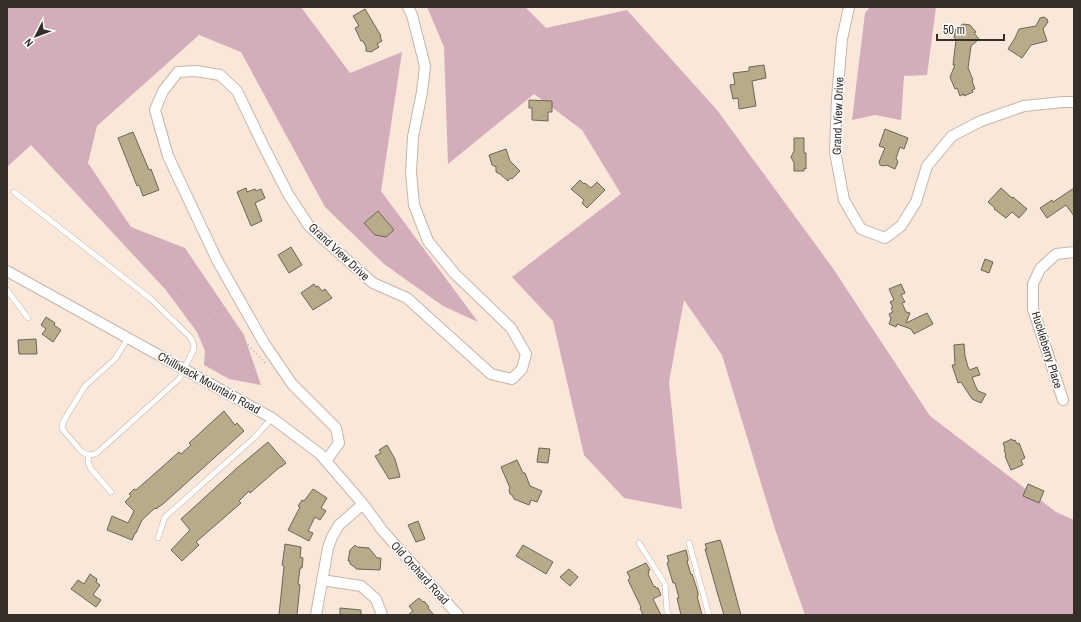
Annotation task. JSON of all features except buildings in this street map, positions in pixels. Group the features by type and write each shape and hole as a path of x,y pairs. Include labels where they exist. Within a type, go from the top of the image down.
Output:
{"street":[{"name":"Grand View Drive","path":"326,461 339,443 336,428 292,384 264,343 217,260 168,156 155,110 164,90 178,72 196,71 220,75 237,91 288,194 310,226 373,283 406,298 491,374 512,380 522,369 526,354 511,328 454,273 428,241 414,205 411,172 413,137 422,92 425,66 412,15 408,7"},
{"name":"Grand View Drive","path":"849,7 842,39 835,152 844,200 861,229 885,238 901,226 916,202 927,166 952,136 981,121 1024,106 1074,102"},
{"name":"Huckleberry Place","path":"1063,400 1033,309 1033,284 1040,269 1056,254 1074,252"},
{"name":"Chilliwack Mountain Road","path":"7,271 272,418 320,454 363,504 382,530"},
{"path":"316,615 328,548 332,537 339,525 363,504"},
{"name":"Old Orchard Road","path":"382,530 458,615"},
{"path":"322,580 361,586 376,599 382,615"}],"lane":[{"path":"14,192 151,299 190,336 193,342 194,347 178,379 97,453 89,455 81,451 64,432 62,428 63,422 85,386 115,359 128,338"},
{"path":"7,290 28,318"},
{"path":"158,538 165,518 254,438 272,418"},
{"path":"89,455 88,462 91,469 111,492"},
{"path":"639,543 665,584 667,611 669,615"},
{"path":"689,543 709,615"}],"path":[{"path":"133,237 150,265 158,273 195,304 209,312 232,329 268,367"}],"shaded area":[{"path":"7,7 301,7 350,73 402,52 381,191 478,322 443,306 384,264 325,207 241,52 199,35 97,126 88,163 131,227 185,248 244,335 261,385 229,379 204,365 205,351 197,332 165,289 31,145 7,167"},
{"path":"427,7 525,7 546,28 627,10 717,110 832,267 930,416 1056,512 1074,520 1074,615 805,615 775,529 722,355 684,300 669,382 682,509 624,498 584,455 553,321 512,277 621,194 582,130 534,94 448,164 444,47"},
{"path":"870,7 936,7 927,75 904,76 901,120 875,115 852,120 865,13"}]}
